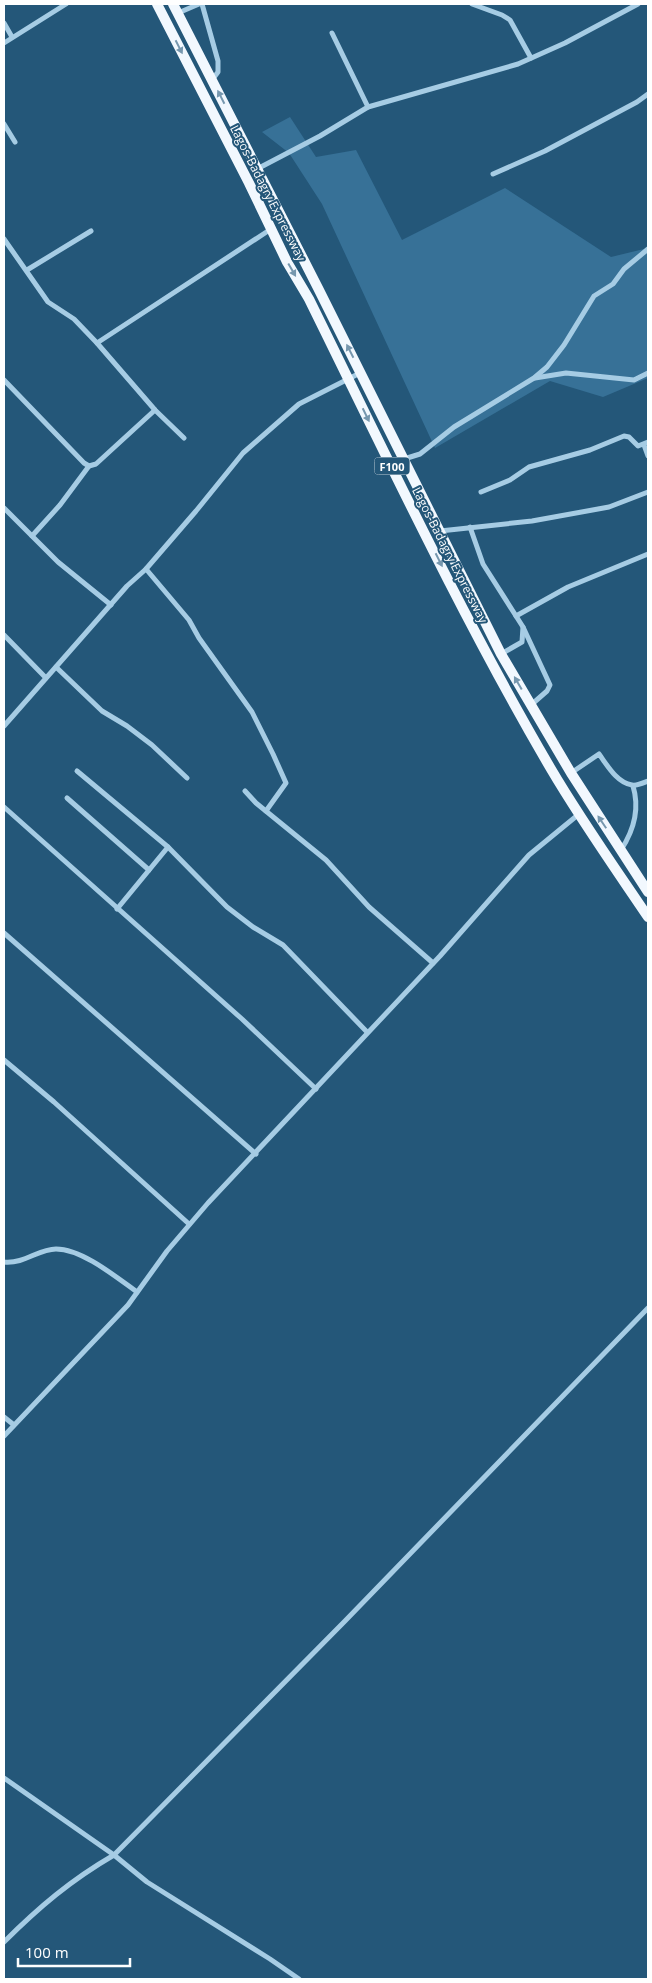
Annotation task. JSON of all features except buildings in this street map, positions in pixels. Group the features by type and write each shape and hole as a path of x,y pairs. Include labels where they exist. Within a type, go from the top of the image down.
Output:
{"highway":[{"name":"Lagos-Badagry Expressway","path":"157,4 210,105 475,632 516,708 579,814 648,917"},
{"name":"Lagos-Badagry Expressway","path":"175,8 404,458 501,654 571,773 648,892"}],"street":[{"path":"4,42 66,4"},
{"path":"175,8 201,4 218,61 218,72 212,80"},
{"path":"472,4 502,15 510,20 531,58"},
{"path":"257,169 320,136 368,107 518,64 565,44 638,4"},
{"path":"4,23 12,37"},
{"path":"332,33 368,107"},
{"path":"494,174 545,151 637,102 648,94"},
{"path":"4,124 15,142"},
{"path":"98,342 271,229"},
{"path":"27,270 91,231"},
{"path":"4,239 48,302 74,319 98,342 155,410 184,438"},
{"path":"404,458 420,454 474,413 534,378 547,367 564,345 594,296 612,284 624,269 648,249"},
{"path":"4,726 127,586 146,569 243,453 299,404 360,372"},
{"path":"534,378 566,373 634,380 648,373"},
{"path":"4,380 89,466"},
{"path":"32,536 89,466 96,464 155,410"},
{"path":"481,492 510,480 528,468 590,450 624,436 630,436 638,446 646,444 648,456"},
{"path":"440,530 532,521 609,507 648,492"},
{"path":"4,508 58,562 111,605"},
{"path":"470,527 483,564 523,627 550,685 547,691 531,706"},
{"path":"516,616 568,587 648,554"},
{"path":"146,569 189,620 199,638 252,712 273,754 286,783 266,811"},
{"path":"501,654 522,642 523,627"},
{"path":"4,635 46,678"},
{"path":"56,667 102,711 152,745 187,778"},
{"path":"571,773 599,754 618,778 633,786 648,782"},
{"path":"77,771 168,847 243,920 283,945 367,1032"},
{"path":"621,850 629,837 636,817 637,800 633,786"},
{"path":"245,791 266,811 326,860 369,907 433,963"},
{"path":"67,798 149,870"},
{"path":"4,807 242,1019 316,1089"},
{"path":"4,1436 128,1305 189,1224 433,963 529,855 579,814"},
{"path":"117,909 168,847"},
{"path":"4,933 256,1154"},
{"path":"4,1060 54,1102 189,1224"},
{"path":"4,1262 19,1262 55,1249 75,1253 99,1266 137,1292"},
{"path":"4,1942 39,1907 81,1874 114,1855 346,1621 648,1308"},
{"path":"4,1417 14,1425"},
{"path":"4,1778 114,1855 147,1882 299,1979"}],"shaded area":[{"path":"290,117 316,157 356,150 402,240 505,188 611,257 648,248 648,378 603,397 550,381 435,448 322,204 289,153 262,132"}]}
